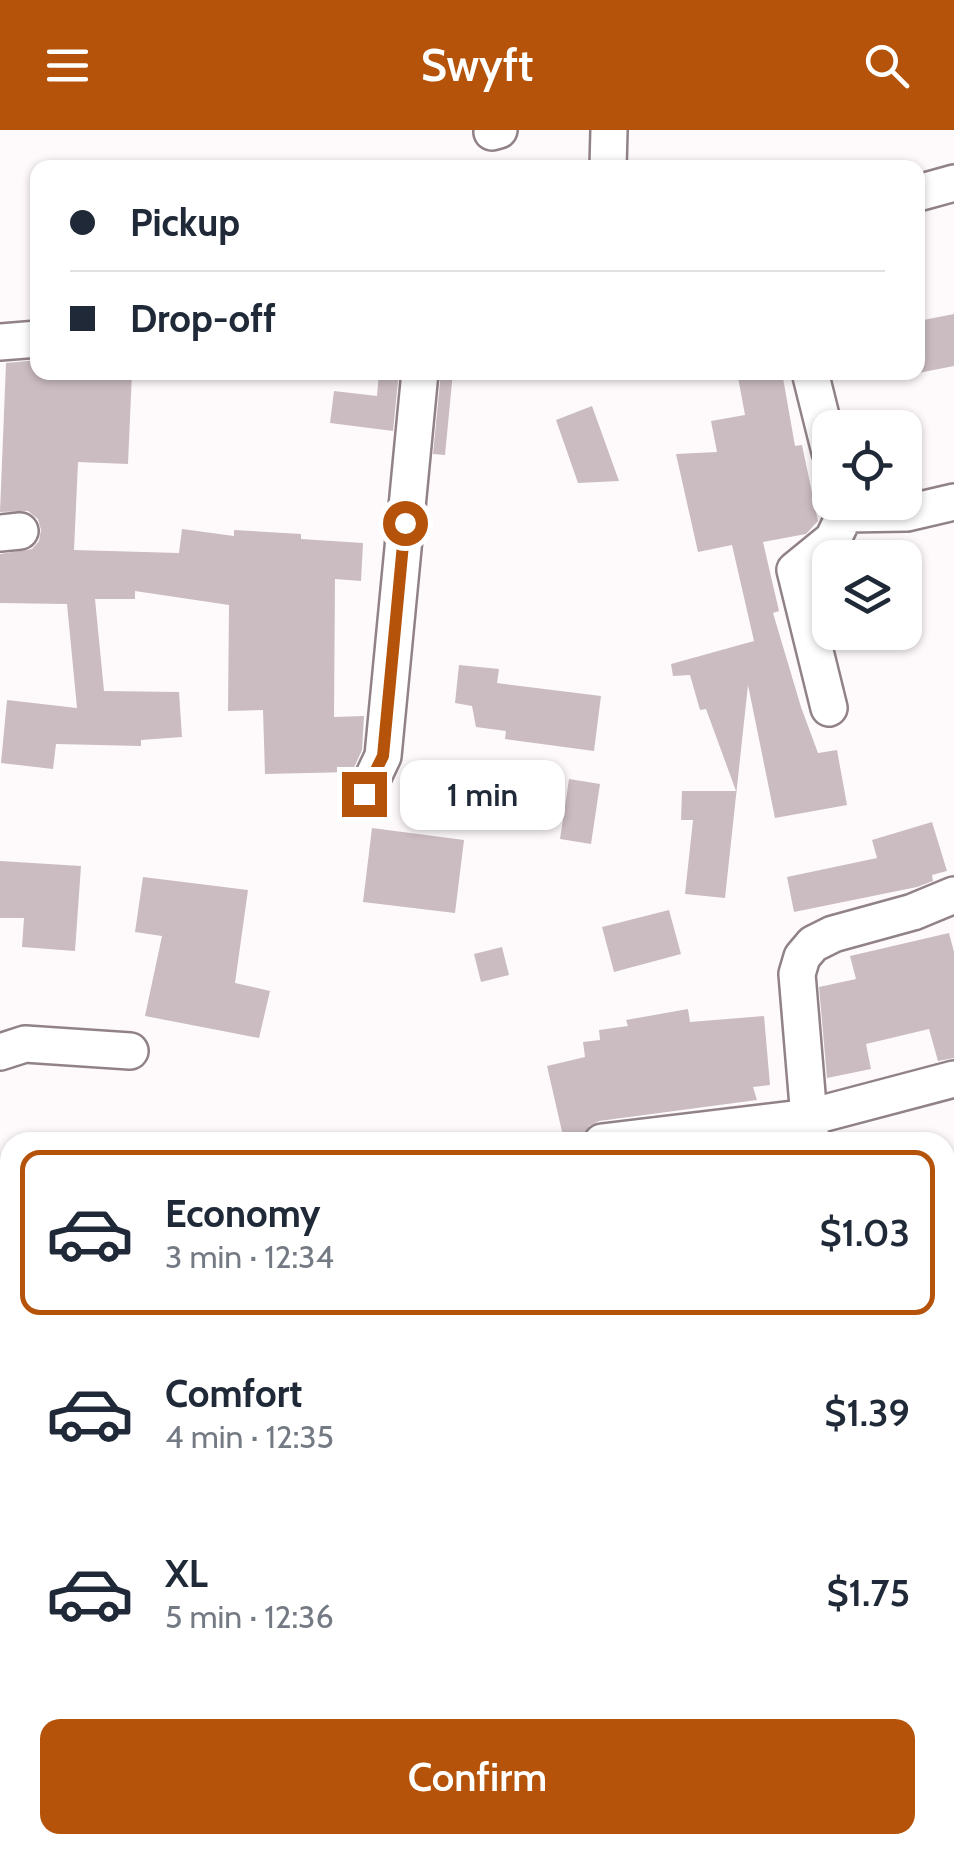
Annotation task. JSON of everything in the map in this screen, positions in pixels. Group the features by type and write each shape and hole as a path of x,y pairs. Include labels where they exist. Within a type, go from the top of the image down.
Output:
{"street":[{"path":"608,160 609,130"},
{"path":"925,191 954,183"},
{"path":"0,342 30,340"},
{"path":"364,794 383,756 419,380"},
{"path":"812,380 820,410"},
{"path":"922,509 954,502"},
{"path":"829,708 795,570 832,539 839,520"},
{"path":"811,1130 797,974 802,958 814,944 833,934 912,912 954,895"},
{"path":"0,1052 24,1044 130,1051"},
{"path":"776,1132 811,1130 954,1079"}],"building":[{"path":"954,314 954,366 925,372 925,320"},
{"path":"30,361 30,380 132,380 128,464 78,462 74,550 179,553 182,529 234,536 234,530 301,534 301,539 363,543 361,581 335,579 334,717 364,716 362,750 352,772 265,774 263,710 228,711 229,605 135,591 135,599 95,599 104,691 179,692 182,737 141,740 141,746 56,744 53,769 1,763 7,700 77,708 67,604 0,603 0,554 32,549 41,530 38,519 28,511 0,512 6,363"},
{"path":"378,380 398,380 393,431 330,423 334,391 377,396"},
{"path":"440,380 452,380 445,455 433,454"},
{"path":"738,380 783,380 795,446 802,445 812,492 812,520 818,521 806,534 763,542 779,611 773,613 818,753 837,750 847,805 775,818 748,685 725,898 685,894 693,820 681,820 682,791 736,791 706,709 700,710 690,675 673,676 671,664 754,641 732,545 698,552 676,454 717,452 711,421 745,415"},
{"path":"592,406 619,481 578,483 556,420"},
{"path":"459,665 499,669 497,683 601,696 594,751 505,739 506,731 476,727 472,706 455,703"},
{"path":"569,779 600,784 591,844 560,839"},
{"path":"932,822 947,871 932,875 933,881 794,912 787,877 877,858 872,840"},
{"path":"372,828 464,840 455,913 363,902"},
{"path":"0,861 81,866 75,951 22,947 24,918 0,918"},
{"path":"143,877 248,890 235,983 270,991 259,1038 145,1016 162,936 135,932"},
{"path":"669,910 681,954 614,972 602,927"},
{"path":"949,933 954,952 954,1058 938,1061 929,1029 866,1044 871,1069 827,1078 819,987 856,979 850,956"},
{"path":"502,947 509,975 481,982 474,954"},
{"path":"688,1009 690,1022 764,1016 770,1085 753,1087 757,1100 599,1121 586,1132 562,1132 547,1066 585,1057 583,1042 600,1040 599,1030 628,1026 626,1020"}],"route":[{"path":"364,794 383,756 405,523"}]}
